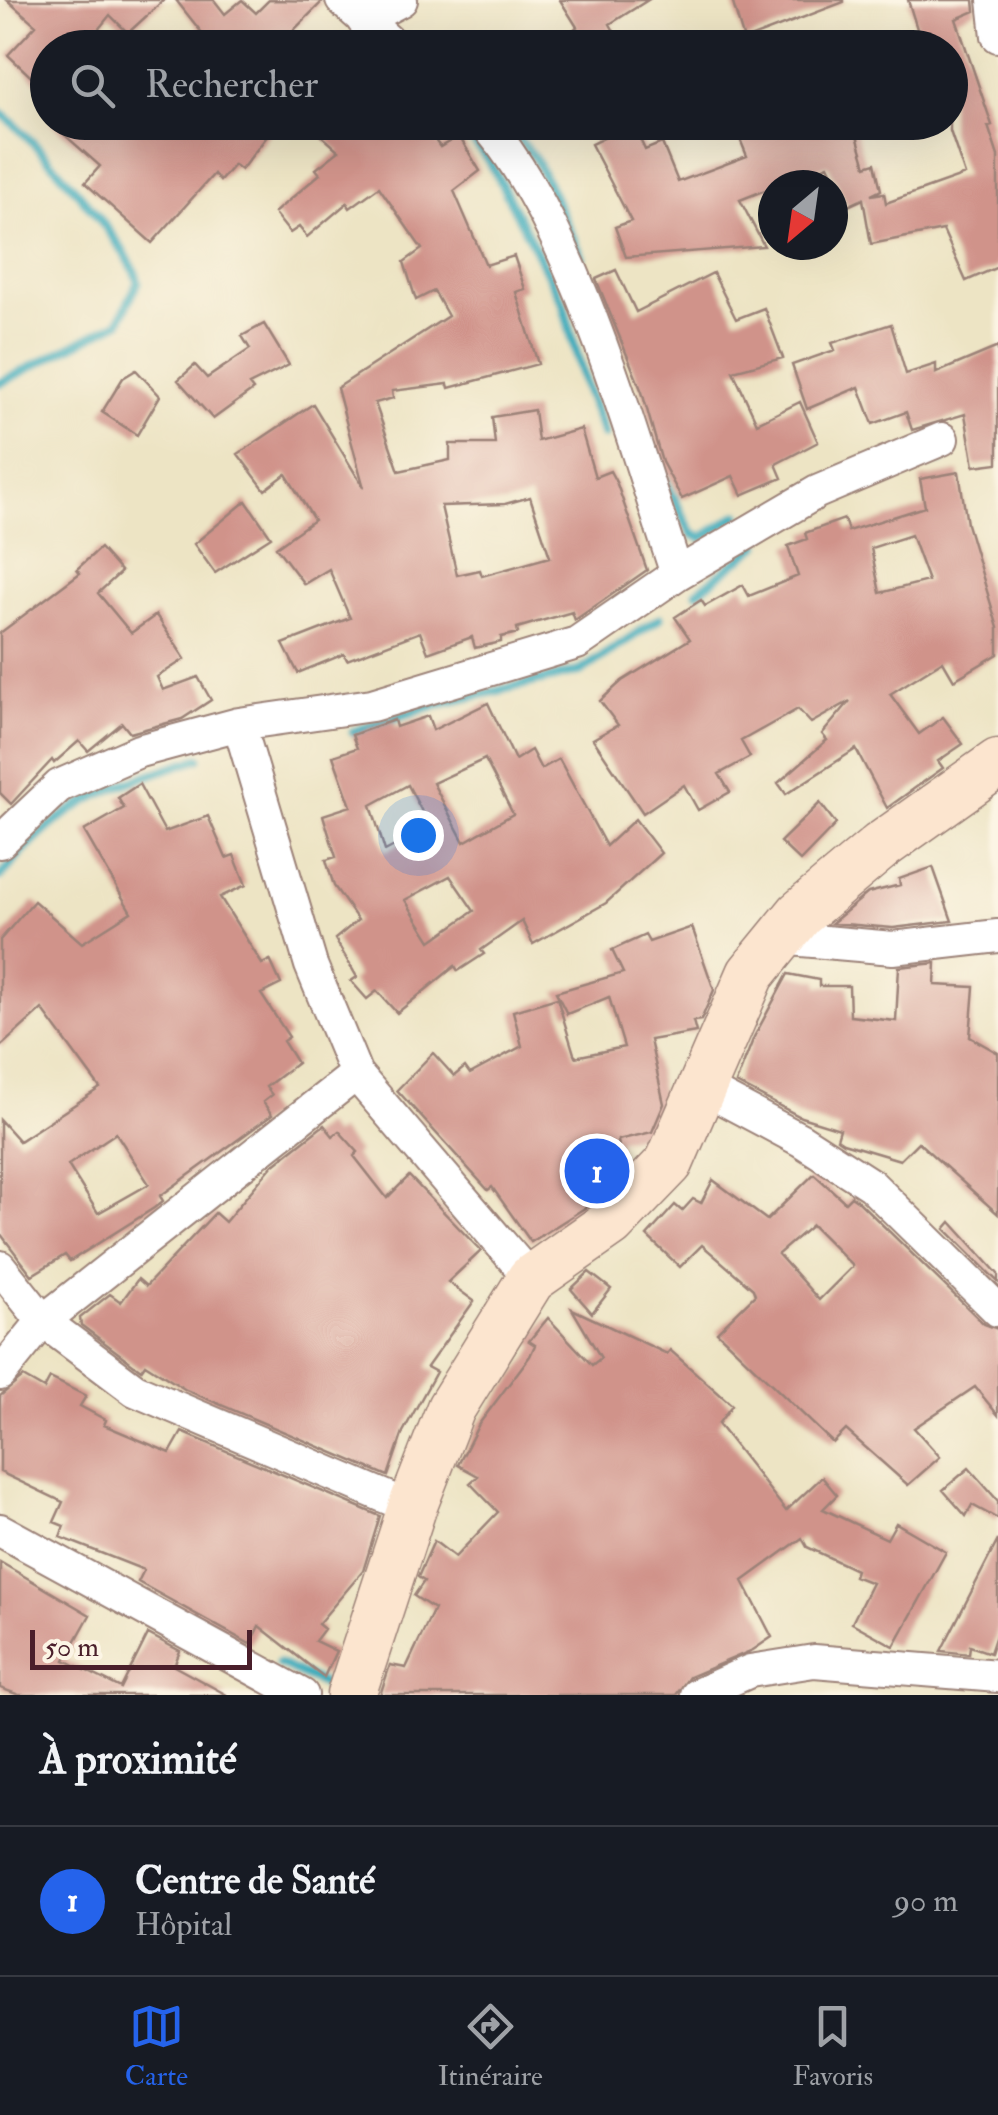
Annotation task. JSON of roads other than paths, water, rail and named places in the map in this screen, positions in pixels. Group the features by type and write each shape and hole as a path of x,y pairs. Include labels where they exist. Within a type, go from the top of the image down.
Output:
{"main road":[{"path":"350,1695 412,1508 451,1408 531,1278 611,1222 669,1163 752,974 800,914 881,846 998,763"}],"street":[{"path":"353,10 401,0"},
{"path":"994,0 998,36"},
{"path":"353,10 376,30"},
{"path":"496,140 540,207 583,304 677,574"},
{"path":"0,842 59,786 139,750 238,724 372,704 577,644 677,574 817,492 942,439"},
{"path":"238,724 311,964 356,1074 531,1278"},
{"path":"779,938 893,948 998,936"},
{"path":"0,1374 43,1321 356,1074"},
{"path":"704,1089 800,1140 871,1185 998,1310"},
{"path":"0,1268 43,1321 136,1390 412,1508"},
{"path":"0,1530 302,1695"},
{"path":"697,1695 750,1672 814,1661 921,1681 998,1676"}],"waterway":[{"path":"0,112 55,167 99,219 138,282 119,322 0,383"},
{"path":"473,140 491,164 563,303 585,386 604,435"},
{"path":"519,140 535,158 582,257"},
{"path":"918,464 943,459"},
{"path":"657,465 692,534 702,538 738,515"},
{"path":"697,592 758,545"},
{"path":"353,732 428,707 581,671 660,618"},
{"path":"0,877 47,829 89,799 199,758"},
{"path":"279,1664 325,1685"}],"place":[{"name":"Centre de Santé","path":"597,1171"}]}
